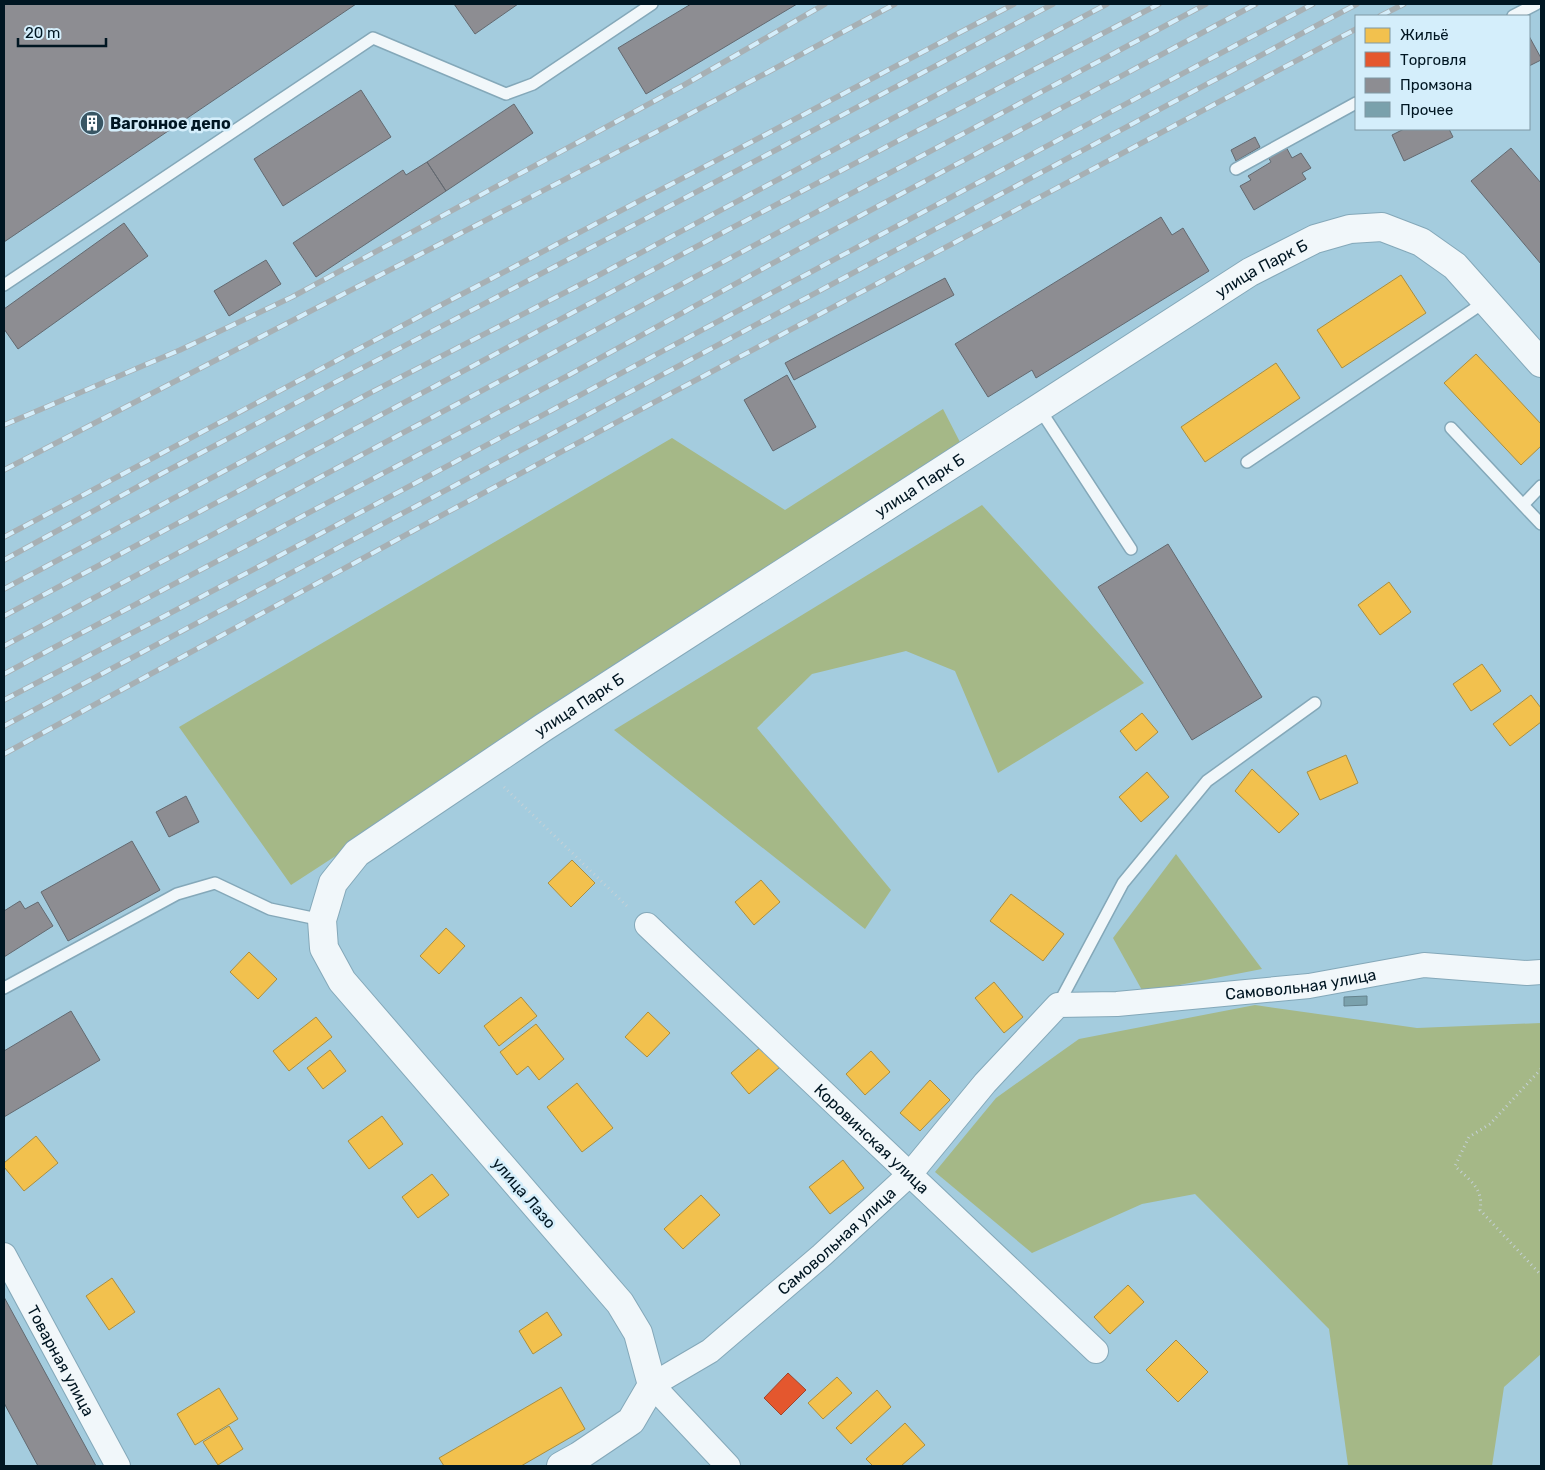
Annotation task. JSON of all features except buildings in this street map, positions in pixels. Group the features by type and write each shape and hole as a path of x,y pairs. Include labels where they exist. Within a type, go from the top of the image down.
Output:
{"street":[{"name":"улица Парк Б","path":"322,920 334,883 357,853 544,727 1250,272 1316,239 1350,229 1382,227 1422,242 1455,266 1541,363"},
{"name":"улица Лазо","path":"322,920 324,948 342,982 620,1303 638,1332 652,1385 728,1466"},
{"name":"Коровинская улица","path":"648,925 1096,1352"},
{"name":"Самовольная улица","path":"652,1385 710,1351 822,1255 910,1174 985,1083 1058,1005 1117,1004 1309,986 1424,965 1527,973 1541,972"},
{"name":"Товарная улица","path":"4,1255 118,1466"},
{"path":"560,1466 579,1456 631,1421 652,1385"}],"lane":[{"path":"4,285 373,38 506,94 533,84 652,4"},
{"path":"1515,15 1536,4"},
{"path":"1236,169 1355,104"},
{"path":"1247,462 1486,301"},
{"path":"1039,408 1131,549"},
{"path":"1451,428 1541,524"},
{"path":"1523,504 1541,486"},
{"name":"Самовольная улица","path":"1058,1005 1123,882 1206,781 1315,704"},
{"path":"4,988 177,894 215,883 270,909 322,920"}],"path":[{"path":"484,767 648,925"},
{"path":"1541,1069 1490,1124 1469,1137 1455,1166 1478,1188 1482,1199 1480,1210 1541,1274"}],"green space":[{"path":"943,409 963,448 291,885 179,727 672,438 785,510"},
{"path":"982,505 1144,683 998,773 955,671 906,651 812,674 757,728 891,890 865,929 614,730"},
{"path":"1176,854 1262,969 1143,992 1113,938"},
{"path":"1255,1005 1417,1028 1541,1023 1541,1354 1504,1387 1492,1466 1348,1465 1329,1329 1195,1194 1142,1204 1032,1253 935,1172 996,1098 1079,1039"}],"railway":[{"path":"4,425 180,350 292,297 684,85 825,4"},
{"path":"4,470 658,131 895,4"},
{"path":"4,537 1014,4"},
{"path":"4,560 161,474 1053,4"},
{"path":"4,589 370,393 601,274 1107,4"},
{"path":"4,616 722,233 1159,4"},
{"path":"4,646 1206,4"},
{"path":"4,674 569,375 828,233 1256,4"},
{"path":"4,700 258,567 1313,4"},
{"path":"4,726 1357,4"},
{"path":"1382,15 1404,4"},
{"path":"4,754 446,513 1355,30"}],"place":[{"name":"Вагонное депо","path":"92,123"}]}
